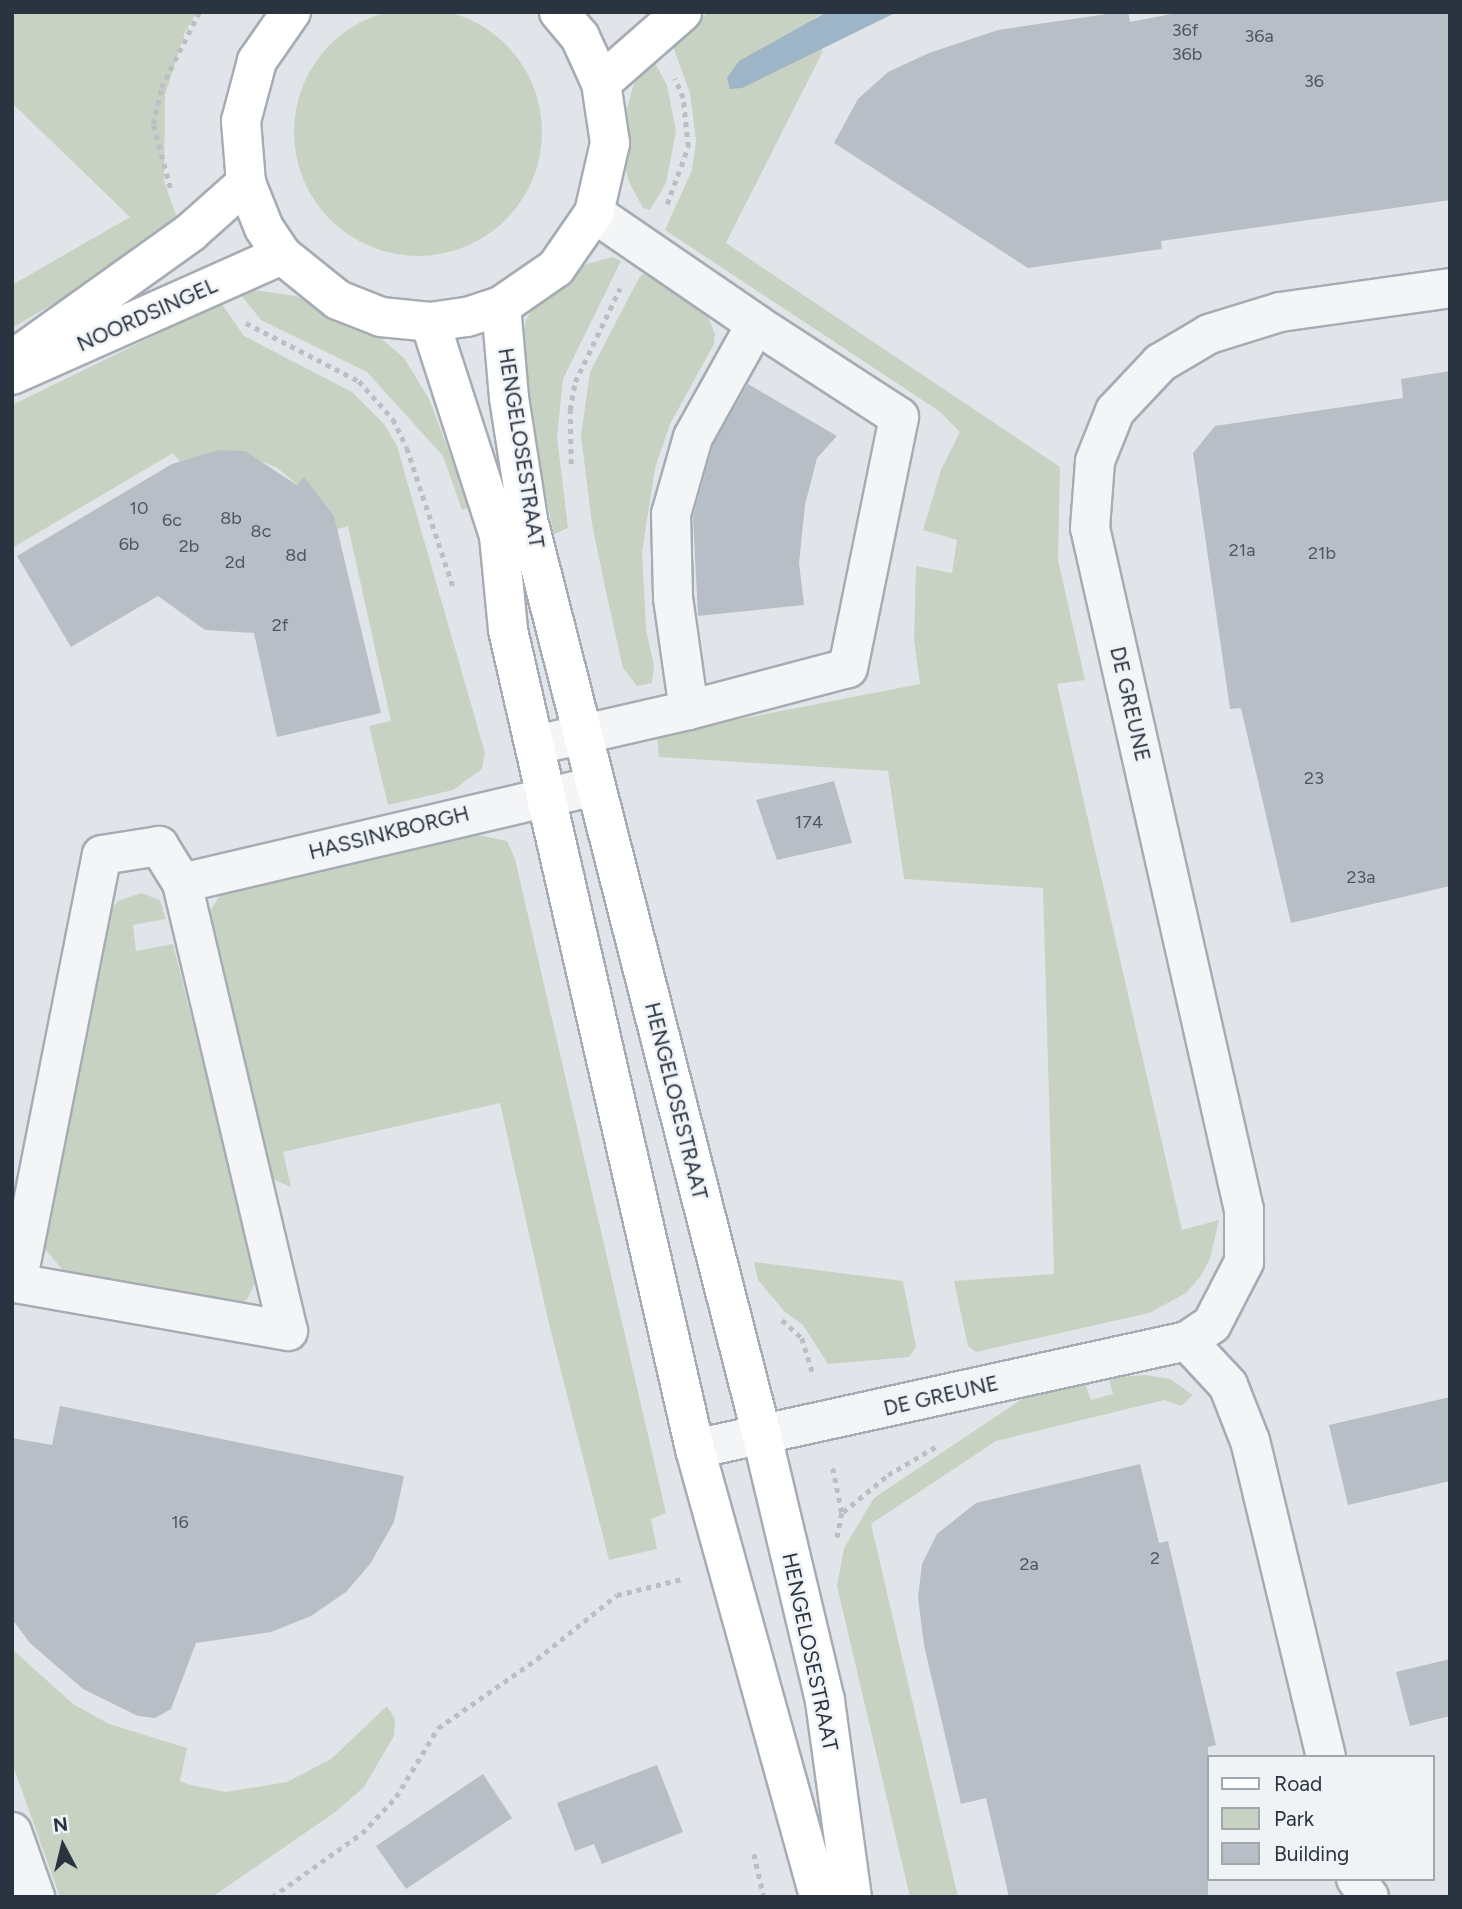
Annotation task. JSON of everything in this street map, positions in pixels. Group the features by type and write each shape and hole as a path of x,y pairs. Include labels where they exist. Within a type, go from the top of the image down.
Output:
{"main road":[{"path":"291,12 257,61 244,109 246,183 264,228 282,255 338,300 381,317 430,321 467,317 501,306 556,268 594,213 610,143 601,83 580,37 559,12"},
{"path":"601,83 655,39 682,12"},
{"name":"NOORDSINGEL","path":"12,361 191,232 246,183"},
{"name":"NOORDSINGEL","path":"12,375 282,255"},
{"name":"HENGELOSESTRAAT","path":"501,306 509,398 528,520 585,734 762,1436 825,1701 852,1897"},
{"name":"HENGELOSESTRAAT","path":"430,321 499,536 508,629 549,797 695,1449 819,1897"}],"street":[{"path":"536,745 689,710 848,668 899,417 756,324 646,245 594,213"},
{"name":"DE GREUNE","path":"695,1449 825,1423 1187,1341 1212,1324 1244,1262 1244,1210 1090,528 1095,461 1115,411 1160,363 1209,334 1280,312 1450,288"},
{"path":"689,710 673,598 671,514 693,437 756,324"},
{"name":"HASSINKBORGH","path":"182,883 596,786"},
{"path":"159,846 182,883 288,1331 17,1283 102,855 159,846"},
{"path":"1187,1341 1228,1385 1250,1441 1326,1755"},
{"path":"12,1832 34,1897"},
{"path":"1357,1881 1369,1897"}],"path":[{"path":"191,232 160,163 153,124 161,88 198,12"},
{"path":"573,475 570,410 579,368 676,187 688,147 683,98 655,39"},
{"path":"220,282 244,322 266,337 359,381 393,419 407,448 457,599"},
{"path":"773,1313 802,1338 825,1423 842,1513"},
{"path":"272,1897 362,1833 396,1797 438,1728 537,1660 617,1595 693,1577"},
{"path":"752,1843 764,1897"}],"green space":[{"path":"418,8 442,10 465,17 506,44 533,85 540,108 540,156 533,179 506,220 465,247 442,254 418,256 394,254 371,247 330,220 303,179 296,156 294,132 296,108 303,85 330,44 371,17 394,10"},
{"path":"12,12 197,12 185,32 165,95 164,181 181,229 12,328 12,285 130,217 12,103"},
{"path":"709,12 827,12 816,17 782,66 820,48 823,51 726,243 1060,467 1058,560 1085,680 1057,684 1182,1230 1219,1220 1210,1259 1200,1277 1186,1293 1149,1313 976,1352 968,1346 954,1281 1054,1274 1043,888 904,879 888,771 659,757 657,735 920,684 914,639 916,566 952,573 957,540 923,530 941,470 960,432 939,411 665,230 692,170 696,141 690,93 671,41"},
{"path":"654,61 667,85 676,131 666,183 650,210 643,208 630,184 622,159 620,133 634,83"},
{"path":"613,257 621,261 563,379 557,437 568,528 554,534 519,370 519,344 527,318 540,295 572,268"},
{"path":"647,273 707,315 715,334 714,344 670,424 655,468 642,552 646,629 654,666 652,683 637,686 623,668 606,592 592,524 581,435 590,372 640,276"},
{"path":"254,290 296,296 378,336 404,358 429,399 470,507 462,510 443,456 367,372 261,320 240,294"},
{"path":"221,303 244,336 352,392 384,424 397,446 485,753 482,769 453,790 388,805 369,726 391,721 348,526 327,532 309,494 276,467 254,459 184,467 173,453 12,548 12,405"},
{"path":"465,832 507,841 515,859 666,1513 651,1519 657,1549 609,1560 549,1324 500,1103 283,1152 291,1187 273,1179 208,914 224,889"},
{"path":"141,893 160,900 166,919 133,925 136,951 173,944 257,1279 247,1299 236,1305 67,1275 44,1248 42,1235 110,911 118,901"},
{"path":"754,1262 903,1281 916,1347 909,1357 828,1364 803,1325 785,1312 758,1280"},
{"path":"1145,1375 1170,1379 1193,1395 1181,1406 1164,1400 996,1441 871,1524 958,1897 910,1897 837,1586 844,1548 874,1498 1022,1399 1084,1381 1091,1400 1113,1394 1109,1378"},
{"path":"12,1649 73,1704 109,1724 187,1748 180,1781 190,1785 226,1792 287,1782 331,1759 387,1706 395,1719 394,1736 364,1787 334,1813 212,1897 60,1897 12,1763"}],"water":[{"path":"827,12 897,12 742,88 730,89 727,78 739,61"}],"building":[{"path":"1128,12 1130,22 1182,12 1450,12 1450,200 1161,241 1162,249 1028,268 834,143 858,99 888,72 929,53 998,30"},
{"path":"1450,371 1450,886 1291,923 1241,708 1230,709 1193,453 1215,426 1403,398 1401,379"},
{"path":"748,384 837,436 817,458 805,505 799,563 804,605 698,616 693,517 713,445"},
{"path":"218,450 245,451 297,485 304,477 334,516 381,713 277,737 254,633 205,630 158,596 71,647 17,556 172,464"},
{"path":"834,781 852,843 777,860 756,800"},
{"path":"1450,1397 1450,1481 1348,1505 1329,1425"},
{"path":"60,1406 404,1476 394,1522 370,1564 346,1592 311,1616 271,1632 196,1643 171,1709 155,1718 138,1716 83,1689 30,1643 12,1619 12,1438 52,1445"},
{"path":"1140,1464 1159,1543 1168,1541 1216,1745 1208,1747 1206,1755 1208,1897 1009,1897 986,1798 961,1804 924,1645 918,1597 922,1564 937,1534 976,1503"},
{"path":"1450,1659 1450,1716 1410,1726 1396,1672"},
{"path":"657,1765 683,1832 602,1864 594,1844 575,1851 557,1803"},
{"path":"483,1774 512,1818 406,1889 376,1846"}]}
